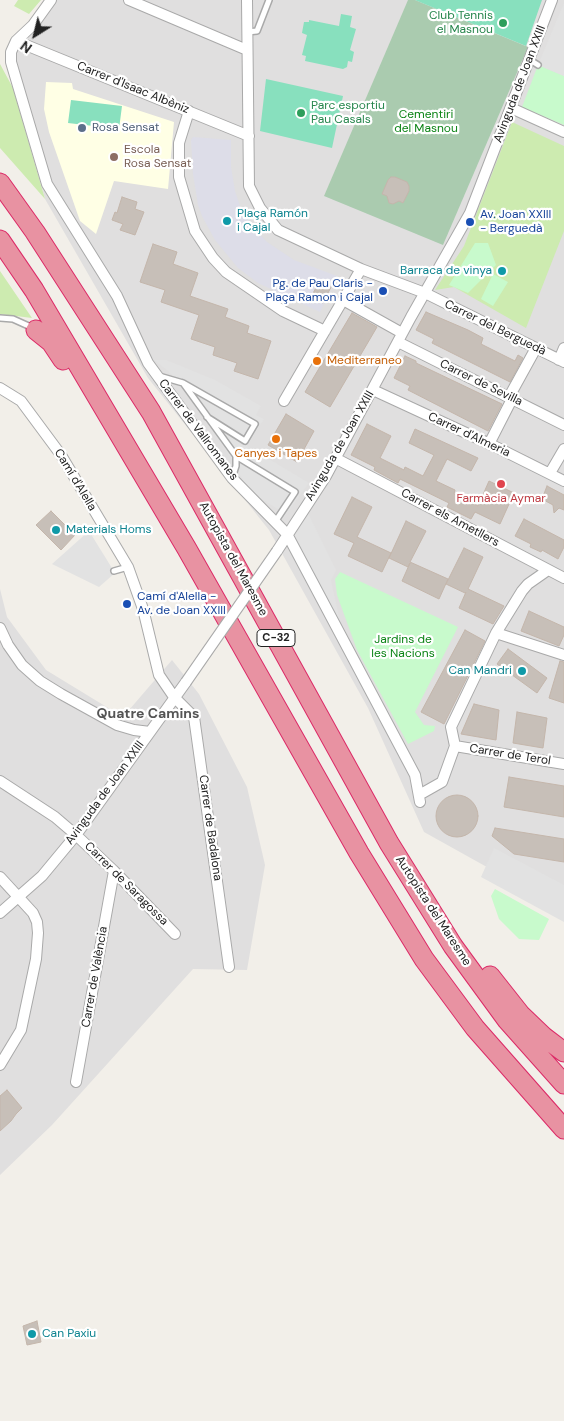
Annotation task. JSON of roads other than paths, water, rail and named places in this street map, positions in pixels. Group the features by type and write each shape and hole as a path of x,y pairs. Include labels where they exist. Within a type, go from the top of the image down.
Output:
{"highway":[{"name":"Autopista del Maresme","path":"0,183 35,232 151,412 390,843 453,946 507,1020 564,1084"},
{"name":"C-32","path":"0,240 34,290 187,549 359,853 424,959 476,1028 564,1128"},
{"path":"36,330 51,342 85,391 187,549"},
{"path":"453,946 475,957 520,1014 544,1037 564,1052"}],"street":[{"path":"16,42 33,25 51,0"},
{"path":"129,0 247,50"},
{"name":"Carrer del Berguedà","path":"247,0 249,186 260,208 278,230 361,269 425,293 561,361"},
{"name":"Avinguda de Joan XXIII","path":"0,914 42,876 76,835 186,682 326,476 470,213 511,108 534,62 552,0"},
{"name":"Carrer d'Isaac Albèniz","path":"16,42 249,136"},
{"name":"Carrer de Vallromanes","path":"16,42 11,52 11,62 47,184 116,296 148,363 156,375 232,478 287,534 415,775 420,798 442,782 455,746"},
{"path":"511,108 564,132"},
{"path":"189,111 179,143 179,177 195,230 213,258 226,272 283,311 325,331"},
{"path":"284,400 361,269"},
{"name":"Carrer de Sevilla","path":"343,300 400,338 564,425"},
{"path":"489,444 536,348"},
{"path":"561,361 564,348"},
{"name":"Camí d'Alella","path":"0,388 21,401 61,455 128,567 143,609 159,675 174,697"},
{"name":"Carrer d'Almeria","path":"373,390 564,481"},
{"path":"550,473 564,449"},
{"name":"Carrer els Ametllers","path":"336,458 564,578"},
{"path":"455,746 451,727 496,632 522,591 528,584 548,570"},
{"path":"0,628 8,645 22,664 40,681 117,725 150,732"},
{"path":"496,632 564,654"},
{"name":"Carrer de Badalona","path":"174,697 194,717 229,967"},
{"name":"Carrer de Terol","path":"455,746 564,764"},
{"name":"Carrer de Saragossa","path":"0,781 55,817 76,835 175,934"},
{"name":"Carrer de València","path":"76,1082 114,871"},
{"path":"0,877 33,913 37,922 38,933 36,959 21,1030 0,1065"}],"lane":[{"path":"247,32 257,32 269,0"},
{"path":"0,318 13,319 36,330"},
{"path":"156,375 182,382 255,424 245,441 207,417"},
{"path":"182,382 236,456 295,492 275,522"},
{"path":"232,478 236,466 236,456"},
{"path":"114,571 128,567"}],"place":[{"name":"Club Tennis el Masnou","path":"503,23"},
{"name":"Parc esportiu Pau Casals","path":"301,113"},
{"name":"Rosa Sensat","path":"82,128"},
{"name":"Escola Rosa Sensat","path":"114,157"},
{"name":"Plaça Ramón i Cajal","path":"227,221"},
{"name":"Av. Joan XXIII - Berguedà","path":"470,222"},
{"name":"Barraca de vinya","path":"502,271"},
{"name":"Pg. de Pau Claris - Plaça Ramon i Cajal","path":"383,291"},
{"name":"Mediterraneo","path":"317,361"},
{"name":"Canyes i Tapes","path":"276,439"},
{"name":"Farmàcia Aymar","path":"501,484"},
{"name":"Materials Homs","path":"56,530"},
{"name":"Camí d'Alella - Av. de Joan XXIII","path":"127,604"},
{"name":"Can Mandri","path":"522,671"},
{"name":"Can Paxiu","path":"32,1334"}],"district":[{"name":"Quatre Camins","path":"148,714"}],"park label":[{"name":"Cementiri del Masnou","path":"426,122"},
{"name":"Jardins de les Nacions","path":"403,647"}]}
